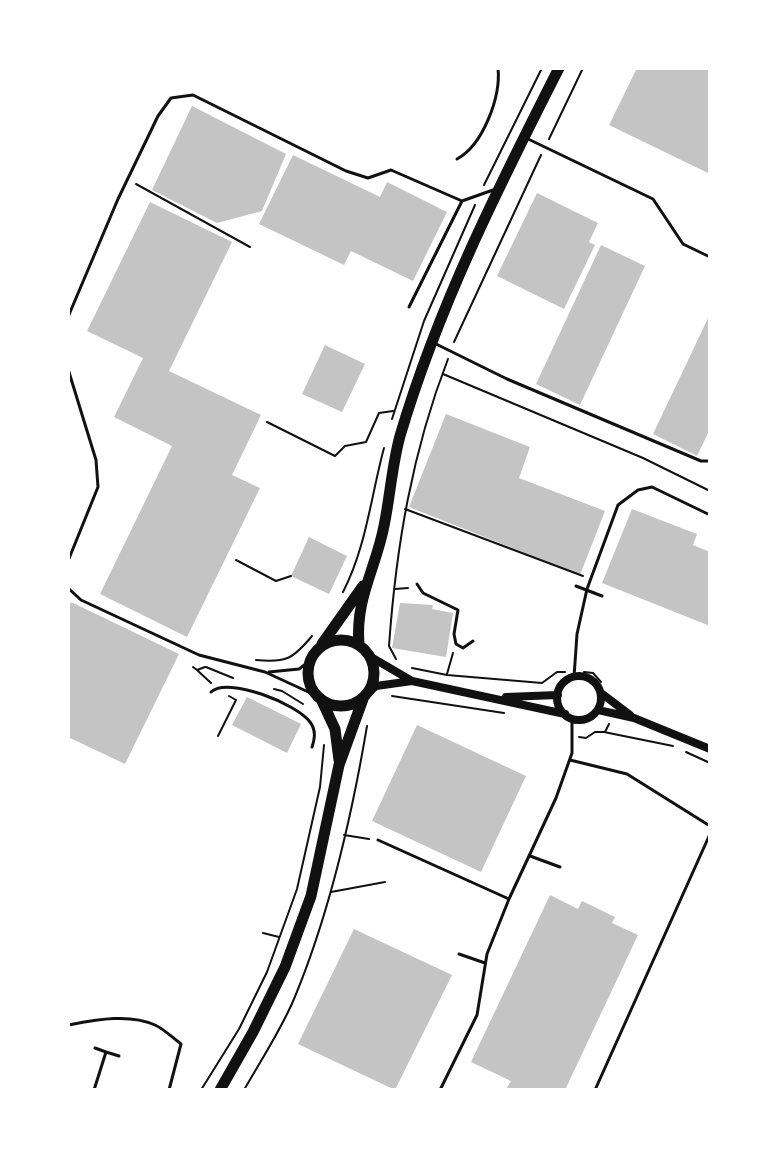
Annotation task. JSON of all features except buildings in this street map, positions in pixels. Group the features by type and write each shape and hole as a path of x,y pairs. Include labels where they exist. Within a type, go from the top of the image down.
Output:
{"highway":[{"path":"359,644 358,619 365,582 383,530 399,440 431,341 497,188 559,68"},
{"path":"339,765 335,729 308,680 310,661 365,582"},
{"path":"220,1090 285,967 311,896 339,765 375,675 371,657 359,644 343,639 332,640 318,648"},
{"path":"319,698 332,705 344,706 365,696"}],"street":[{"path":"371,657 412,681 569,716 586,718 598,710 634,718 710,749"},
{"path":"569,716 560,709 558,695 563,683 574,674 594,681 601,693 634,718"},
{"path":"365,696 376,686 412,681"},
{"path":"598,710 601,693"},
{"path":"497,698 558,695"}],"lane":[{"path":"457,159 470,152 484,132 498,68"},
{"path":"68,317 158,116 171,98 193,95 346,171 368,178 391,170 462,201 497,188"},
{"path":"524,137 653,199 683,244 710,257"},
{"path":"409,307 462,201"},
{"path":"431,341 507,379 701,461 710,461"},
{"path":"68,369 96,460 98,487 68,561"},
{"path":"574,674 577,634 587,589 618,505 638,490 652,487 710,515"},
{"path":"417,584 423,593 458,610 454,634 456,644 463,648 473,641"},
{"path":"576,586 602,596"},
{"path":"68,588 81,600 199,655 265,672 319,698"},
{"path":"265,672 299,669 310,661"},
{"path":"211,692 216,687 224,686 258,693 289,705 311,722 315,731 312,747"},
{"path":"440,1090 477,1015 485,963 509,899 554,804 570,760 572,736 569,716"},
{"path":"570,760 627,774 710,826"},
{"path":"595,1090 710,834"},
{"path":"378,840 509,899"},
{"path":"529,856 560,867"},
{"path":"459,954 485,963"},
{"path":"68,1025 95,1020 132,1019 155,1025 181,1044 169,1090"},
{"path":"95,1048 119,1056"},
{"path":"94,1090 106,1052"}],"path":[{"path":"390,424 424,321 480,195 542,68"},
{"path":"457,335 583,68"},
{"path":"128,180 250,247"},
{"path":"393,654 389,646 404,509 417,452 443,372 643,458 710,491"},
{"path":"267,422 335,456 345,446 366,442 379,413 394,411"},
{"path":"606,443 615,423"},
{"path":"340,596 357,557 387,437"},
{"path":"404,509 590,578"},
{"path":"236,560 276,581 291,576"},
{"path":"394,588 404,590 417,584"},
{"path":"247,659 283,661 299,652 316,631"},
{"path":"447,675 456,644"},
{"path":"206,667 210,659"},
{"path":"193,667 236,700 218,736"},
{"path":"197,670 206,667 241,680"},
{"path":"420,670 542,683 557,672 574,674"},
{"path":"265,687 282,691 307,708"},
{"path":"383,695 514,714"},
{"path":"362,753 368,718"},
{"path":"572,736 586,738 595,732 604,732 675,746"},
{"path":"201,1090 239,1029 280,938 297,889 317,802 324,741"},
{"path":"685,751 710,763"},
{"path":"343,835 378,840"},
{"path":"330,892 385,882"},
{"path":"263,933 280,938"}]}
